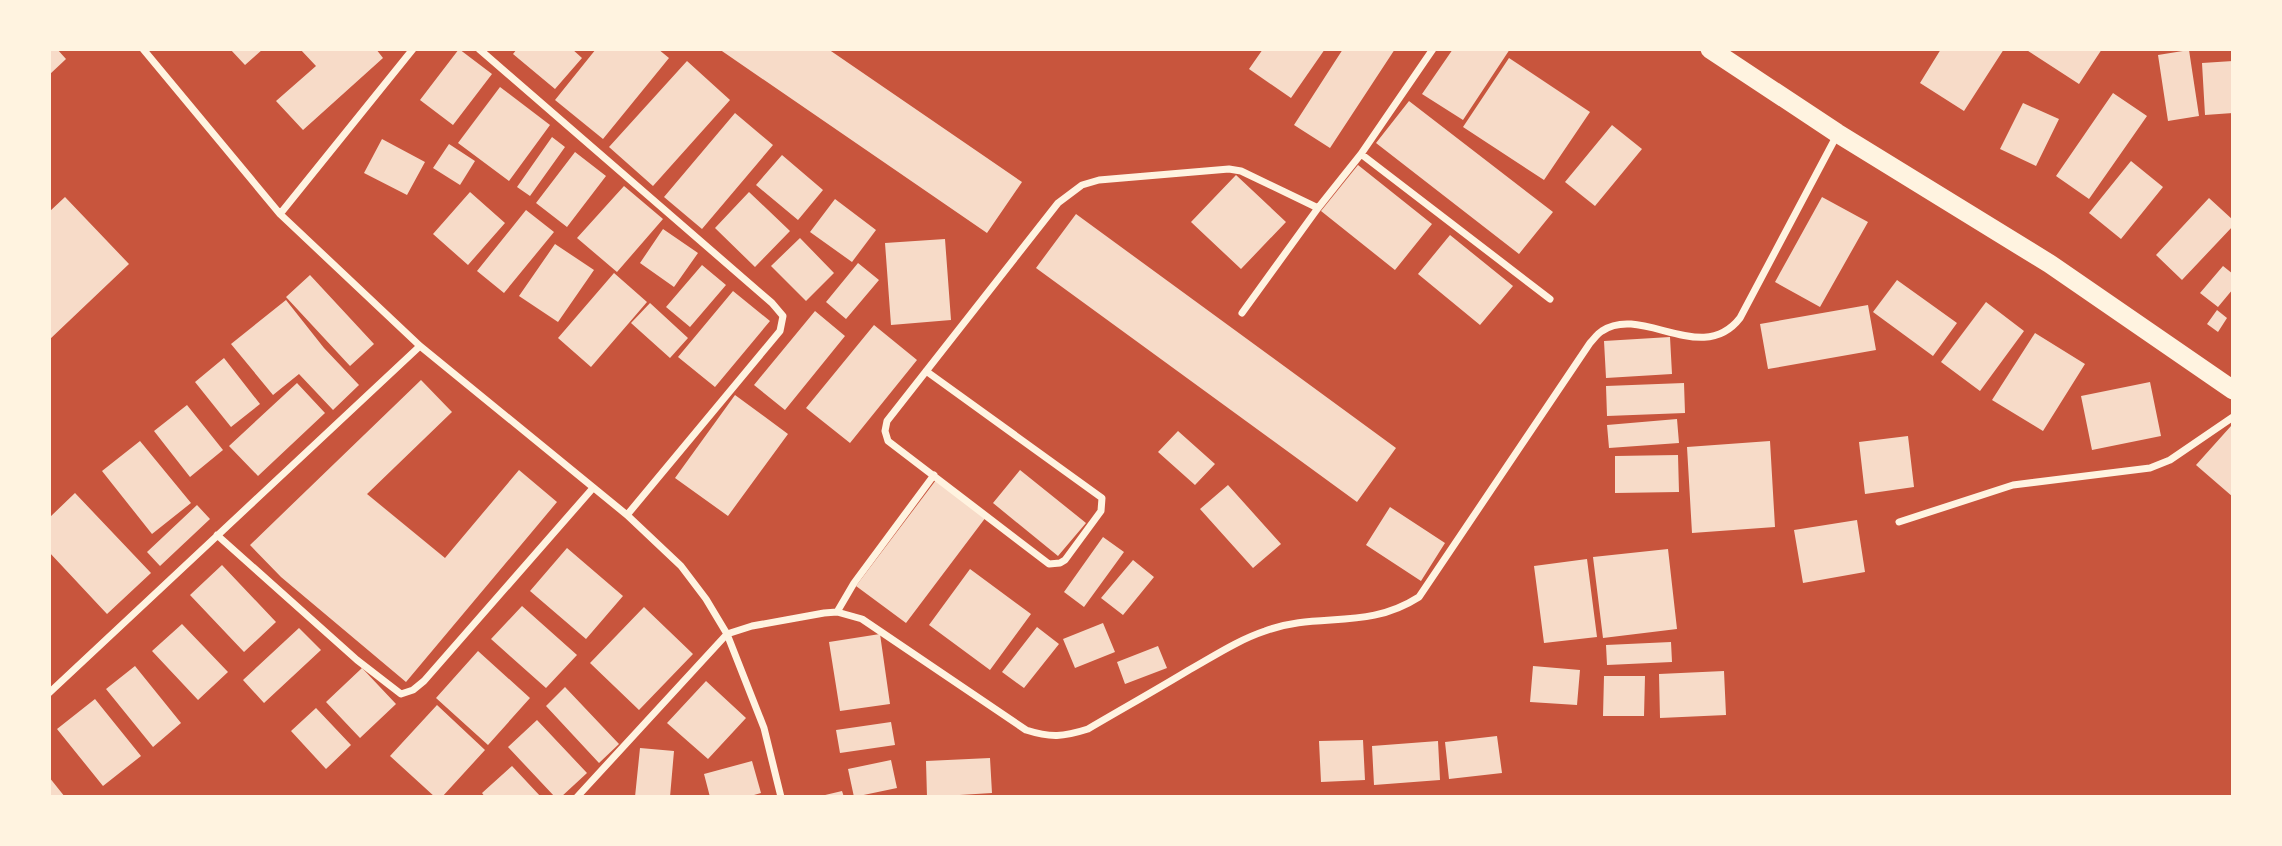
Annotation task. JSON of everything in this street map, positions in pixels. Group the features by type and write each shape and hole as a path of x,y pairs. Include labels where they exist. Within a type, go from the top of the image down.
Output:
{"highway":[{"path":"1710,49 1838,133 2050,264 2233,390"}],"street":[{"path":"143,49 280,214 420,346 627,515 681,566 706,599 727,634 764,728 780,797"},
{"path":"280,214 413,49"},
{"path":"479,49 772,303 783,316 780,331 627,515"},
{"path":"1242,313 1361,154 1433,49"},
{"path":"577,797 727,634 752,626 837,612 862,619 1026,730 1046,736 1067,736 1088,729 1240,641 1268,629 1293,624 1373,617 1400,609 1419,597 1590,343 1602,331 1615,326 1636,325 1709,338 1734,327 1838,133"},
{"path":"1361,154 1550,299"},
{"path":"926,371 1102,498 1101,511 1060,563 1049,564 888,441 885,431 887,421 926,371 1058,203 1082,185 1114,178 1229,169 1241,171 1318,208"},
{"path":"49,693 420,346"},
{"path":"1899,522 2013,485 2150,468 2170,460 2233,417"},
{"path":"837,612 854,583 934,475"},
{"path":"217,534 357,660 401,694 413,690 424,681 593,488"}],"building":[{"path":"49,49 57,49 66,59 49,75"},
{"path":"230,49 263,49 245,65"},
{"path":"300,49 376,49 383,58 303,130 276,101 316,66"},
{"path":"459,49 492,74 453,125 420,100"},
{"path":"517,49 572,49 582,58 555,89 513,54"},
{"path":"596,49 658,49 669,58 603,139 555,100"},
{"path":"719,49 828,49 1022,182 987,233"},
{"path":"1263,49 1325,49 1291,98 1249,69"},
{"path":"1343,49 1395,49 1330,148 1294,125"},
{"path":"1453,49 1510,49 1463,120 1422,94"},
{"path":"1941,49 2004,49 1964,111 1920,83"},
{"path":"2025,49 2102,49 2079,84"},
{"path":"2189,50 2199,116 2168,121 2158,55"},
{"path":"1509,58 1590,112 1544,180 1463,127"},
{"path":"687,61 730,100 653,186 609,147"},
{"path":"2233,61 2233,113 2205,115 2202,63"},
{"path":"500,87 550,125 509,181 458,143"},
{"path":"2113,93 2147,116 2089,199 2056,176"},
{"path":"1409,101 1553,212 1519,254 1376,143"},
{"path":"2023,103 2059,119 2036,166 2000,149"},
{"path":"735,113 773,145 702,229 664,197"},
{"path":"1612,125 1642,149 1595,206 1565,182"},
{"path":"552,137 565,147 530,196 517,187"},
{"path":"382,139 425,162 407,195 364,173"},
{"path":"449,144 475,161 460,185 433,168"},
{"path":"575,152 606,176 567,227 536,203"},
{"path":"782,155 823,190 798,220 756,185"},
{"path":"2131,161 2163,187 2121,239 2089,213"},
{"path":"1358,165 1432,224 1395,270 1321,211"},
{"path":"1236,175 1286,222 1241,269 1191,222"},
{"path":"624,186 663,219 617,272 577,238"},
{"path":"470,192 505,223 468,265 433,234"},
{"path":"749,192 790,231 755,267 715,228"},
{"path":"65,197 129,264 49,340 49,212"},
{"path":"1822,197 1868,222 1820,307 1775,282"},
{"path":"2209,198 2233,220 2233,226 2182,280 2156,255"},
{"path":"835,199 876,230 852,262 810,232"},
{"path":"526,210 554,232 504,293 477,271"},
{"path":"1076,214 1396,448 1357,502 1036,268"},
{"path":"663,229 698,253 674,287 640,263"},
{"path":"1450,235 1513,286 1480,325 1418,274"},
{"path":"800,238 834,273 806,301 771,266"},
{"path":"945,239 951,320 891,325 885,243"},
{"path":"555,244 594,270 558,322 519,296"},
{"path":"858,263 879,280 846,319 826,302"},
{"path":"702,265 726,285 690,327 666,307"},
{"path":"2223,266 2233,274 2233,289 2218,307 2200,293"},
{"path":"614,273 647,302 591,367 558,338"},
{"path":"310,275 374,344 350,366 286,297"},
{"path":"1897,280 1957,323 1933,356 1873,312"},
{"path":"733,291 770,321 715,387 678,357"},
{"path":"286,300 324,348 359,385 333,410 299,374 273,395 231,344"},
{"path":"1986,302 2024,331 1980,391 1941,362"},
{"path":"650,303 688,338 670,358 631,323"},
{"path":"1868,305 1876,350 1768,369 1760,324"},
{"path":"2217,310 2227,318 2218,332 2207,324"},
{"path":"815,311 845,336 785,410 754,385"},
{"path":"874,325 917,360 850,443 806,408"},
{"path":"2035,333 2085,364 2043,431 1992,400"},
{"path":"1670,337 1672,374 1606,378 1604,341"},
{"path":"224,358 260,404 231,427 195,382"},
{"path":"421,380 452,412 367,494 445,558 519,470 557,502 406,682 281,577 250,545"},
{"path":"2150,382 2161,436 2092,450 2081,396"},
{"path":"297,383 325,413 258,476 229,446"},
{"path":"1684,383 1685,413 1607,416 1606,386"},
{"path":"735,395 788,434 728,516 675,478"},
{"path":"187,405 223,450 190,477 154,431"},
{"path":"1677,419 1679,443 1609,448 1607,425"},
{"path":"2231,426 2233,428 2233,497 2196,465"},
{"path":"1178,431 1215,464 1195,485 1158,452"},
{"path":"1908,436 1914,487 1865,494 1859,442"},
{"path":"140,441 191,503 152,534 102,471"},
{"path":"1770,441 1775,527 1692,533 1687,447"},
{"path":"1678,455 1679,492 1615,493 1615,456"},
{"path":"1020,470 1086,523 1058,556 993,503"},
{"path":"936,480 986,517 906,623 856,586"},
{"path":"1228,485 1281,544 1253,568 1200,509"},
{"path":"75,493 151,573 107,614 49,552 49,518"},
{"path":"197,505 210,519 160,566 147,552"},
{"path":"1390,507 1445,543 1421,581 1366,545"},
{"path":"1857,520 1865,572 1803,583 1794,530"},
{"path":"1103,537 1124,552 1084,607 1064,592"},
{"path":"567,548 623,596 586,639 530,591"},
{"path":"1668,549 1677,629 1603,638 1593,557"},
{"path":"1587,559 1597,637 1544,643 1534,566"},
{"path":"1133,560 1154,577 1123,615 1101,598"},
{"path":"222,565 276,622 244,652 190,595"},
{"path":"970,569 1031,614 990,670 929,625"},
{"path":"522,606 577,655 546,688 491,639"},
{"path":"644,607 693,654 639,710 590,663"},
{"path":"1103,623 1115,652 1075,668 1063,639"},
{"path":"182,624 228,672 198,700 152,651"},
{"path":"1037,627 1059,644 1024,688 1002,672"},
{"path":"299,628 321,650 264,703 243,680"},
{"path":"880,634 890,704 840,711 829,642"},
{"path":"1671,642 1672,662 1607,665 1606,645"},
{"path":"1158,646 1167,668 1125,684 1117,662"},
{"path":"478,651 530,698 488,745 436,698"},
{"path":"135,666 181,723 153,747 106,689"},
{"path":"1533,666 1580,670 1577,705 1530,702"},
{"path":"362,668 396,704 360,738 326,702"},
{"path":"1724,671 1726,715 1660,718 1659,674"},
{"path":"1604,676 1645,676 1644,716 1603,716"},
{"path":"706,681 746,718 708,759 667,723"},
{"path":"565,687 619,744 599,763 546,706"},
{"path":"95,699 141,756 103,786 57,729"},
{"path":"437,705 485,750 442,797 435,797 390,756"},
{"path":"316,708 351,745 326,769 291,731"},
{"path":"537,720 587,773 561,797 555,797 508,747"},
{"path":"891,722 895,745 840,753 836,730"},
{"path":"1497,736 1502,773 1449,779 1445,742"},
{"path":"1363,740 1365,780 1321,782 1319,741"},
{"path":"1438,741 1440,780 1374,785 1372,746"},
{"path":"640,748 674,751 670,797 635,797"},
{"path":"990,758 992,793 927,797 926,761"},
{"path":"891,760 897,788 854,797 848,769"},
{"path":"752,761 761,793 747,797 710,797 704,774"},
{"path":"512,766 541,797 485,797 482,793"},
{"path":"49,777 65,797 49,797"},
{"path":"842,791 844,797 821,796"}]}
